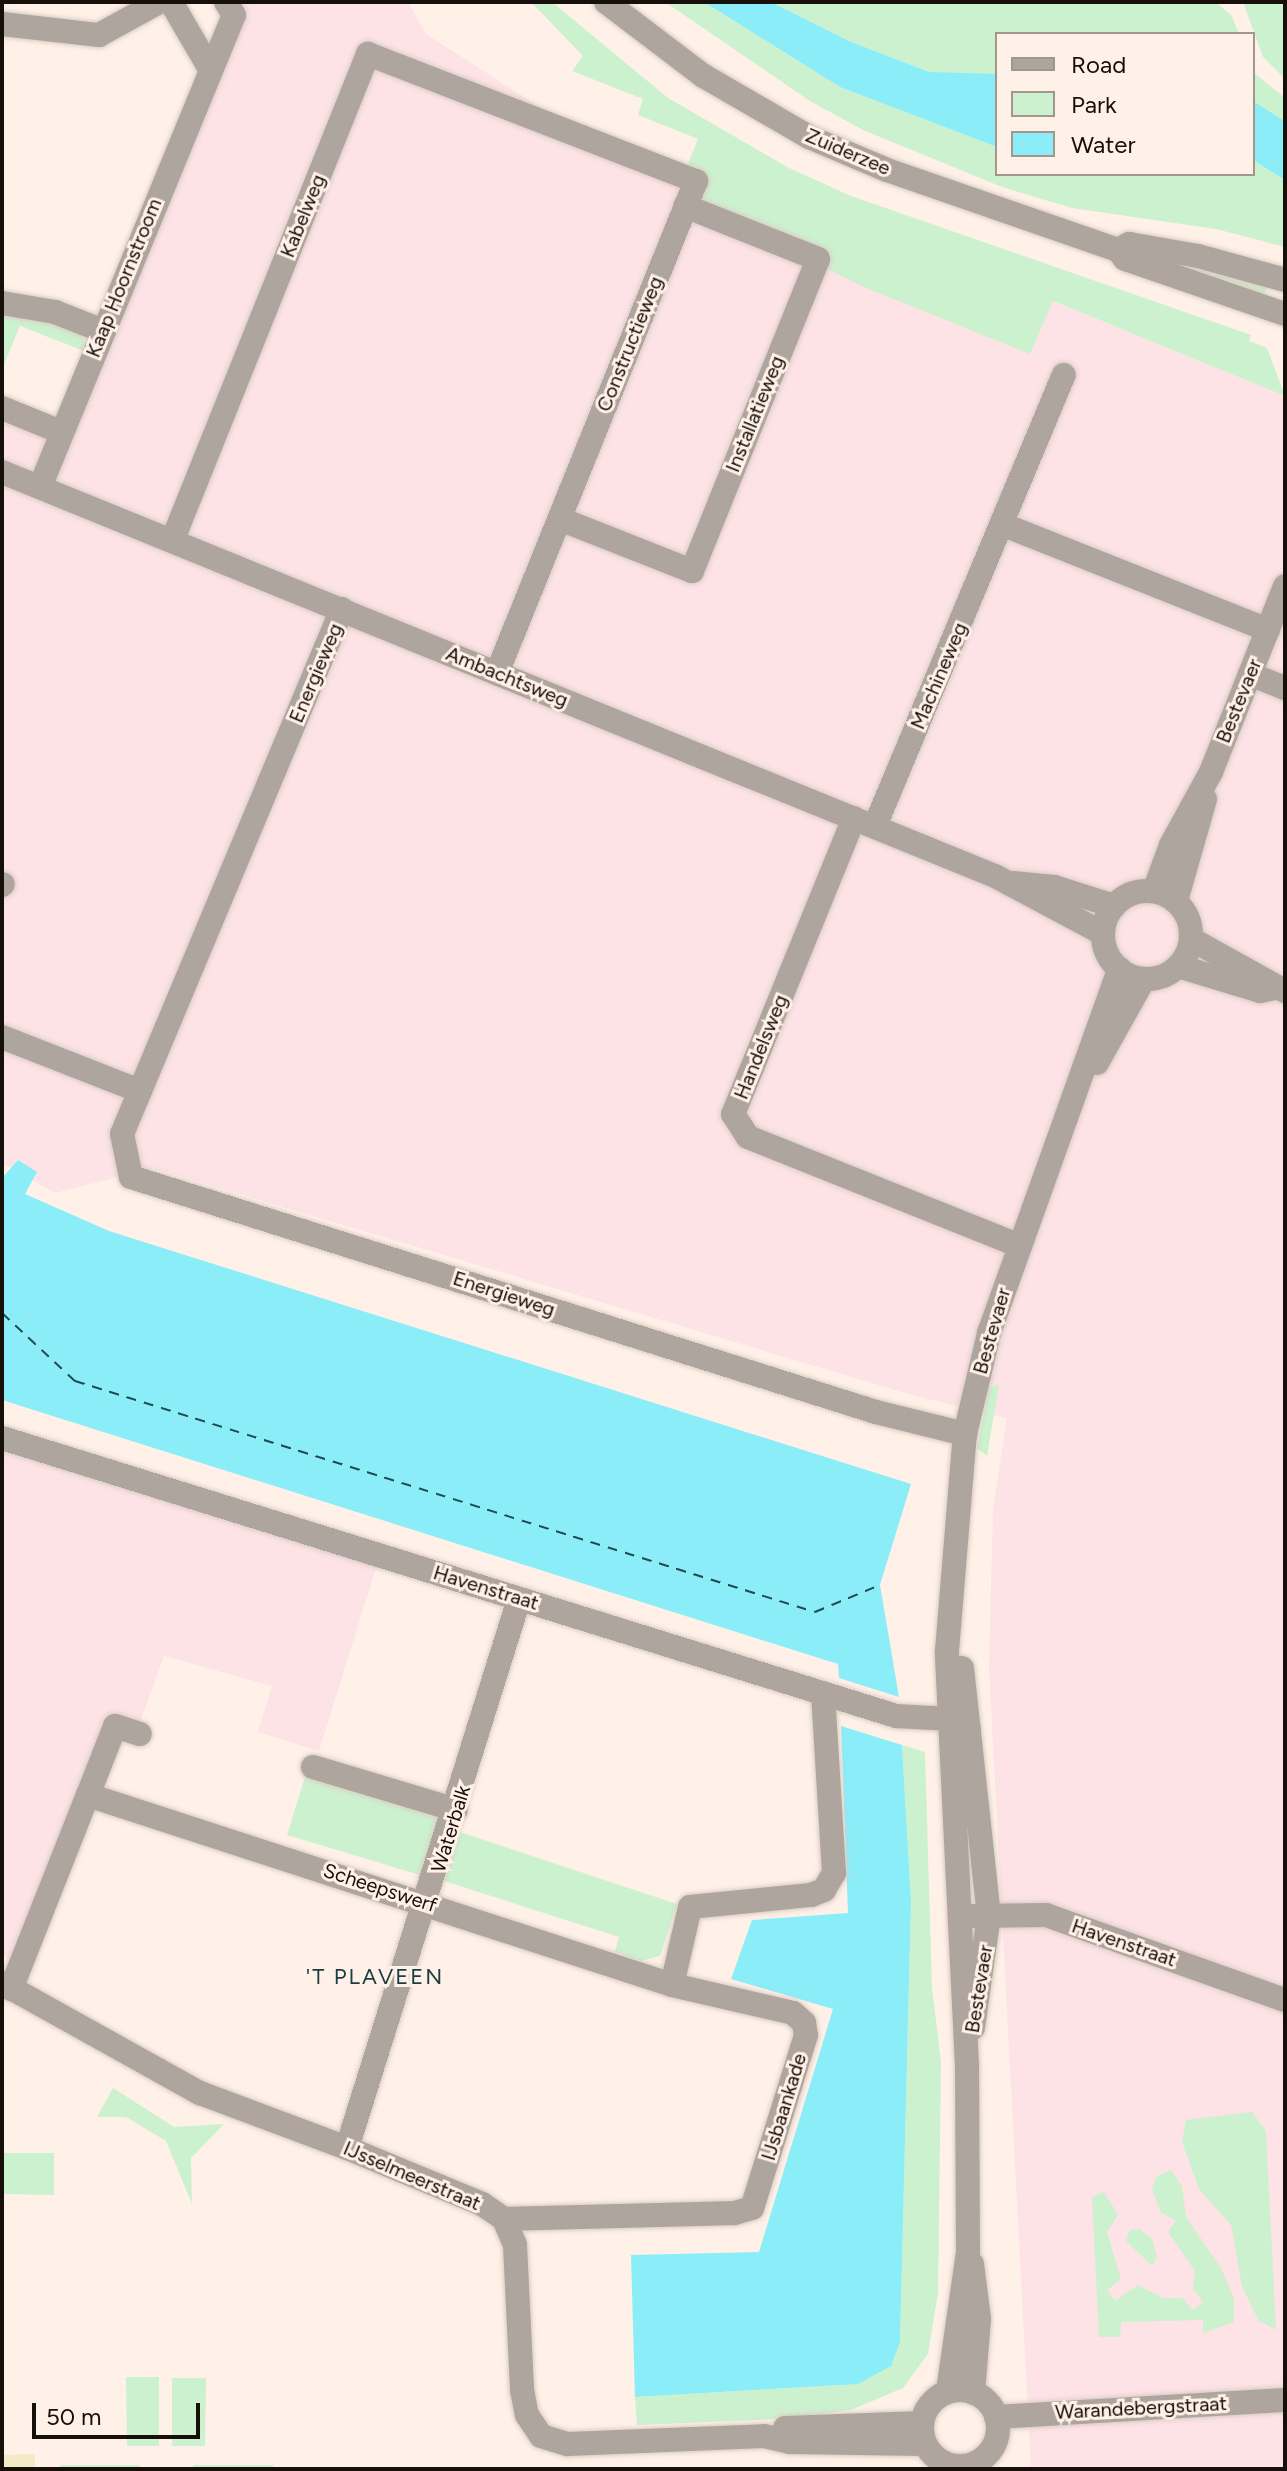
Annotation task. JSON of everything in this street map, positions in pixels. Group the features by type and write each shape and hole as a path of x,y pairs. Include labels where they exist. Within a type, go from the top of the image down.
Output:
{"street":[{"path":"2,24 99,35 159,2"},
{"path":"171,2 210,69"},
{"name":"Kaap Hoornstroom","path":"40,487 234,15 226,2"},
{"name":"Zuiderzee","path":"606,2 702,75 809,137 887,170 1118,250 1125,259 1285,314"},
{"name":"Kabelweg","path":"173,539 368,54 529,117"},
{"name":"Constructieweg","path":"497,673 696,181 529,117"},
{"name":"Installatieweg","path":"560,519 692,571 818,259 685,206"},
{"name":"Zuiderzee","path":"1118,250 1129,244 1198,256 1285,280"},
{"path":"2,303 55,312 103,331"},
{"name":"Machineweg","path":"865,822 1004,525 1064,375"},
{"path":"2,408 61,432"},
{"name":"Ambachtsweg","path":"2,472 173,539 1011,883 1102,933"},
{"path":"1004,525 1268,630"},
{"name":"Bestevaer","path":"1165,896 1171,845 1211,772 1285,586"},
{"name":"Energieweg","path":"342,609 120,1144 131,1177 876,1412 965,1434"},
{"path":"1250,674 1285,688"},
{"name":"Handelsweg","path":"865,822 733,1114 748,1137 1018,1245"},
{"name":"Ambachtsweg","path":"1011,883 1054,887 1114,906"},
{"path":"1130,894 1165,896 1190,925 1191,939 1178,966 1161,977 1144,979 1119,969 1104,947 1102,933 1114,906 1130,894"},
{"path":"1191,939 1264,975 1280,989"},
{"path":"1178,966 1260,991 1280,989"},
{"name":"Bestevaer","path":"948,2391 968,2253 967,2066 958,1917 960,1725 951,1578 965,1434 1018,1245 1077,1096 1119,969"},
{"name":"Bestevaer","path":"1077,1096 1144,979"},
{"path":"2,1037 140,1091"},
{"name":"Havenstraat","path":"2,1438 896,1716 960,1725"},
{"name":"Waterbalk","path":"347,2148 427,1904 519,1599"},
{"path":"672,1985 690,1907 811,1895 824,1890 834,1873 823,1693"},
{"name":"Bestevaer","path":"960,1725 989,1915 967,2066"},
{"path":"6,1986 115,1726 140,1734"},
{"path":"313,1767 456,1810"},
{"name":"Scheepswerf","path":"88,1795 672,1985"},
{"name":"Havenstraat","path":"958,1917 1046,1915 1285,2000"},
{"name":"IJsbaankade","path":"504,2219 734,2213 752,2208 806,2035 804,2023 793,2013 672,1985"},
{"name":"IJsselmeerstraat","path":"6,1986 200,2093 347,2148 482,2204 504,2219 515,2245 522,2390 527,2415 541,2436 568,2444 764,2436 790,2428 924,2434"},
{"name":"Bestevaer","path":"968,2253 977,2280 979,2319 973,2393"},
{"path":"948,2391 973,2393 996,2417 995,2442 980,2465 952,2468 937,2460 924,2434 933,2400 948,2391"},
{"name":"Warandebergstraat","path":"996,2417 1285,2400"}],"shaded area":[{"path":"245,2 408,2 426,34 552,115 1030,354 1052,301 1285,396 1285,2469 1031,2469 989,1668 993,1509 1007,1418 912,1395 153,1168 55,1193 2,1163 2,422 70,447"},
{"path":"2,1439 380,1555 319,1751 258,1732 272,1686 164,1656 137,1730 107,1720 13,1960 2,1954"}],"green space":[{"path":"531,2 552,2 668,98 789,168 851,196 1251,335 1249,341 1267,348 1285,396 1053,301 1030,354 864,287 688,200 686,169 698,139 638,115 643,99 572,71 583,56"},
{"path":"665,2 704,2 840,87 995,146 995,176 1255,176 1255,161 1285,180 1285,247 1216,229 1072,208 1002,187 863,130 810,101"},
{"path":"771,2 1216,2 1232,16 1238,32 995,32 995,74 961,77 929,72 849,41"},
{"path":"1243,2 1285,2 1285,79 1263,57"},
{"path":"1255,74 1285,98 1285,121 1255,102"},
{"path":"1154,258 1269,284 1263,299"},
{"path":"2,314 55,321 81,332 87,346 84,351 20,326 2,369"},
{"path":"999,1384 987,1456 977,1448 989,1388"},
{"path":"902,1745 925,1752 932,1988 941,2062 938,2293 928,2354 903,2388 851,2410 781,2419 637,2425 635,2397 840,2385 891,2365 900,2341 911,1901"},
{"path":"305,1777 441,1819 423,1876 287,1835"},
{"path":"460,1832 677,1904 660,1956 641,1961 615,1952 619,1937 444,1881"},
{"path":"113,2088 174,2127 224,2124 191,2158 192,2204 166,2141 126,2117 97,2117"},
{"path":"1252,2112 1266,2131 1276,2330 1258,2320 1242,2286 1231,2225 1199,2189 1182,2142 1186,2120"},
{"path":"2,2153 54,2153 54,2195 2,2194"},
{"path":"1171,2170 1182,2186 1186,2217 1221,2268 1234,2299 1234,2322 1203,2333 1203,2320 1121,2322 1120,2337 1099,2337 1092,2197 1104,2192 1118,2215 1107,2232 1121,2279 1107,2290 1115,2301 1138,2285 1162,2298 1183,2298 1192,2310 1203,2302 1193,2289 1195,2271 1168,2232 1176,2220 1161,2213 1152,2189 1156,2177"},
{"path":"1140,2229 1152,2239 1157,2257 1152,2266 1126,2241 1130,2230"},
{"path":"126,2377 159,2377 159,2446 127,2446"},
{"path":"172,2378 206,2378 205,2446 172,2446"},
{"path":"60,2465 140,2465 140,2469 60,2469"},
{"path":"193,2465 273,2465 273,2469 193,2469"}],"sand":[{"path":"35,2454 35,2469 2,2469 2,2455"}],"water":[{"path":"704,2 771,2 849,41 929,72 995,74 995,146 840,87"},
{"path":"1255,102 1285,121 1285,180 1255,161"},
{"path":"18,1160 37,1172 25,1194 109,1231 911,1484 880,1585 899,1697 839,1678 838,1664 2,1400 2,1178"},
{"path":"841,1726 902,1745 911,1901 900,2342 891,2366 858,2384 635,2397 631,2255 759,2252 833,2009 731,1979 752,1920 848,1913"}],"ferry route":[{"path":"2,1313 75,1381 815,1612 880,1585"}],"district":[{"name":"'T PLAVEEN","path":"375,1977"}]}
